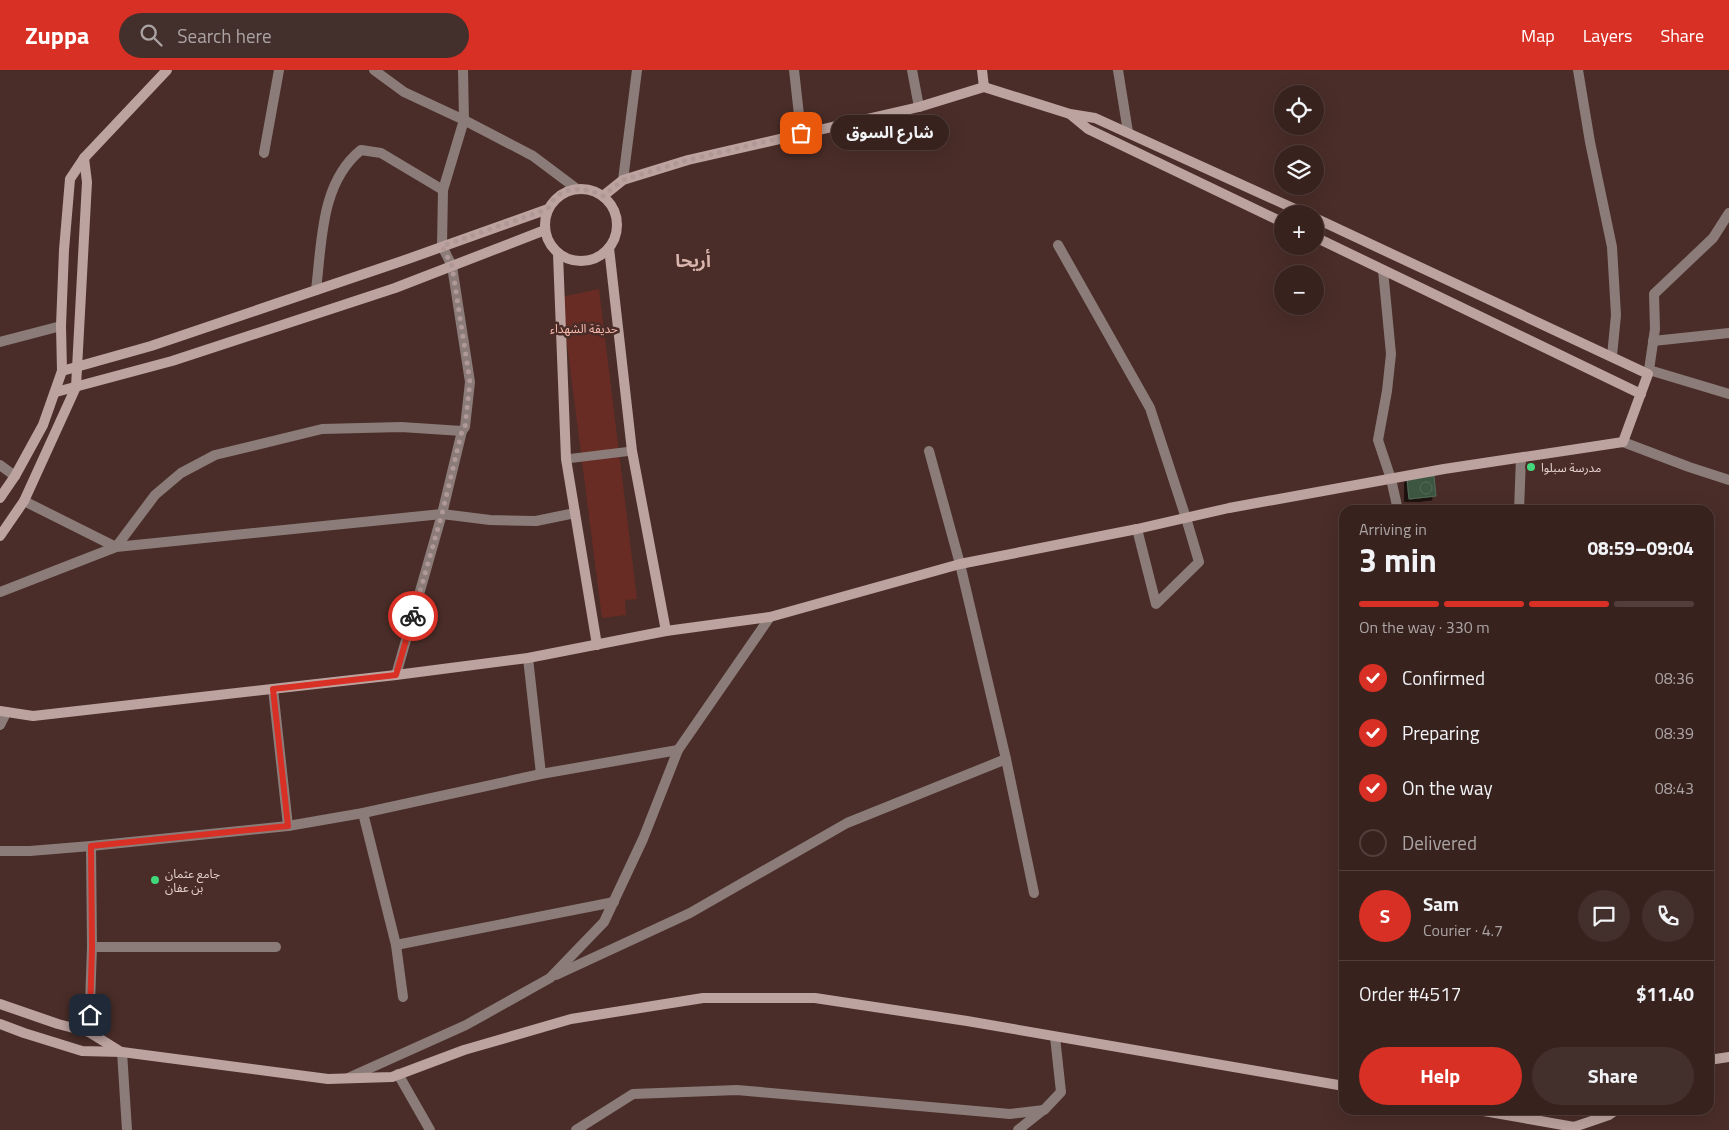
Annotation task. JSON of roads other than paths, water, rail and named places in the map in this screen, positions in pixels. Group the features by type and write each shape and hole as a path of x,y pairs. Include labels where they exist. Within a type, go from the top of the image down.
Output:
{"main road":[{"path":"0,498 15,476 43,425 62,371 60,326 70,179 84,158 167,70"},
{"path":"982,70 984,87"},
{"path":"603,196 623,180 688,160 919,107 984,87 1070,114 1096,118 1286,205"},
{"path":"1070,114 1088,129 1274,218"},
{"path":"0,536 24,501 76,387 87,182 84,158"},
{"path":"577,189 592,191 603,196 611,205 616,221 615,238 609,248 601,256 590,260 568,259 558,254 551,246 544,230 548,209 558,196 577,189"},
{"path":"62,371 151,346 548,209"},
{"path":"3,712 34,716 528,658 666,632 770,617 960,564 1137,529 1229,508 1391,479 1623,442 1648,372 1324,222"},
{"path":"56,392 172,361 395,288 544,230"},
{"path":"1324,241 1640,394"},
{"path":"609,248 632,450 666,632"},
{"path":"558,254 566,459 597,645"},
{"path":"0,1024 82,1051 122,1052 328,1079 392,1077 464,1050 571,1019 703,998 815,998 967,1021 1339,1085"},
{"path":"0,1004 58,1024 89,1032 122,1052"},
{"path":"1714,1059 1729,1057"},
{"path":"1506,1115 1574,1127 1609,1115"}],"street":[{"path":"264,153 279,70"},
{"path":"374,70 404,92 464,120 533,156 577,189"},
{"path":"396,675 442,514 462,431 465,427 470,382 452,266 442,246 444,190 464,120 463,70"},
{"path":"623,180 637,70"},
{"path":"794,70 801,133"},
{"path":"912,70 919,107"},
{"path":"1118,70 1128,132"},
{"path":"1578,70 1590,142 1612,247 1616,315 1612,356"},
{"path":"316,290 327,205 340,174 349,160 360,150 380,153 444,190"},
{"path":"1729,213 1713,238 1654,294 1655,329 1648,372 1729,394"},
{"path":"1058,245 1150,408 1199,562 1156,604 1137,529"},
{"path":"1384,270 1391,354 1387,391 1378,440 1391,479 1397,505"},
{"path":"0,342 60,326"},
{"path":"1653,341 1729,333"},
{"path":"116,547 155,494 181,472 215,455 322,429 401,427 462,431"},
{"path":"1623,442 1729,480"},
{"path":"566,459 632,450"},
{"path":"929,450 960,564 1006,759 1034,893"},
{"path":"1519,505 1521,458"},
{"path":"0,464 15,476"},
{"path":"24,501 116,547"},
{"path":"0,592 116,547 442,514 490,520 536,521 575,513"},
{"path":"550,978 604,922 643,839 678,750 770,617"},
{"path":"528,658 541,774"},
{"path":"273,689 288,826"},
{"path":"0,724 3,712"},
{"path":"0,851 30,851 91,846 288,826 363,813 541,774 678,750"},
{"path":"348,1078 466,1025 550,978 690,913 847,823 1006,759"},
{"path":"363,813 396,945 403,997"},
{"path":"89,1032 92,947 91,846"},
{"path":"396,945 614,902"},
{"path":"92,947 276,947"},
{"path":"1018,1130 1044,1110 1061,1092 1055,1037"},
{"path":"122,1052 128,1130"},
{"path":"398,1074 430,1130"},
{"path":"576,1130 633,1094 737,1090 1010,1114 1044,1110"}],"place":[{"name":"شارع السوق","path":"801,133"},
{"name":"مدرسة سبلوا","path":"1531,467"},
{"name":"جامع عثمان بن عفان","path":"155,880"}],"district":[{"name":"أريحا","path":"693,260"}],"park label":[{"name":"حديقة الشهداء","path":"584,328"}]}
